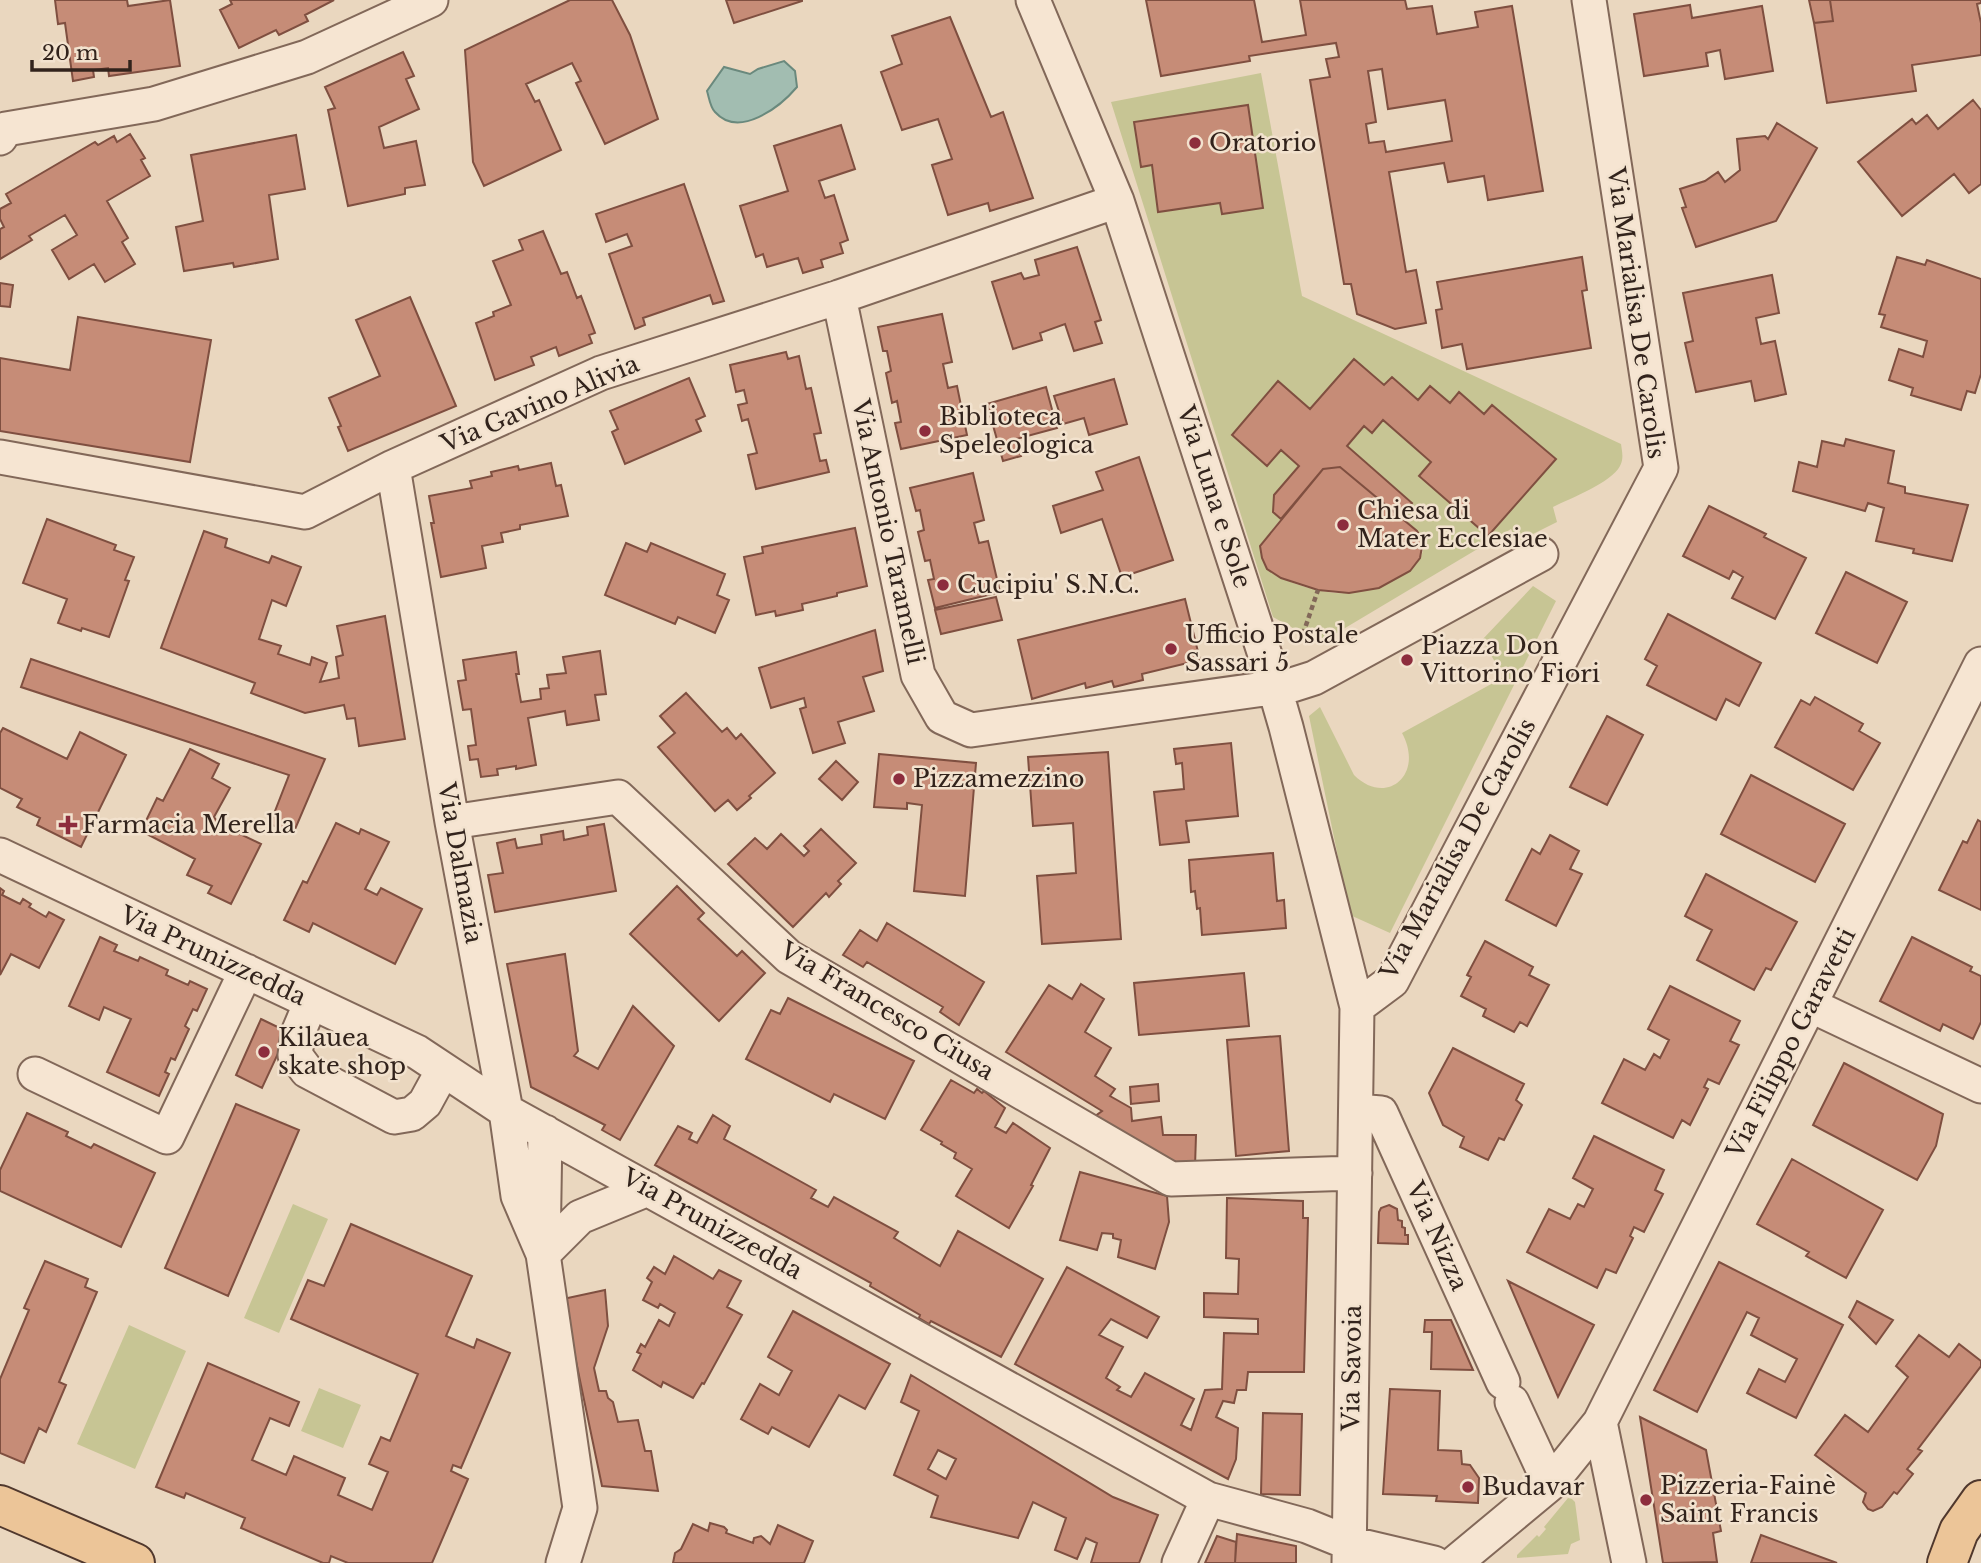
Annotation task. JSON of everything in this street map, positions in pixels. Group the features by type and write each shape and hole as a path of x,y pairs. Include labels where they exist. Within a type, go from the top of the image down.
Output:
{"main road":[{"path":"1947,1563 1958,1531 1981,1500"},
{"path":"0,1506 135,1563"}],"street":[{"path":"0,138 6,129 154,104 307,57 431,0"},
{"name":"Via Luna e Sole","path":"1033,0 1117,201 1276,688 1357,1007 1355,1173"},
{"name":"Via Marialisa De Carolis","path":"1357,1007 1392,981 1661,468 1589,0"},
{"name":"Via Gavino Alivia","path":"0,457 305,512 393,467 601,373 839,298 1117,201"},
{"name":"Via Antonio Taramelli","path":"839,298 918,675 942,717 971,730 1276,688"},
{"name":"Via Dalmazia","path":"393,467 452,822 506,1111 518,1196 543,1254"},
{"path":"1276,688 1314,678 1541,554"},
{"name":"Via Filippo Garavetti","path":"1600,1422 1981,664"},
{"name":"Via Francesco Ciusa","path":"452,822 618,797 789,957 1171,1179 1355,1173"},
{"name":"Via Prunizzedda","path":"0,855 417,1052 506,1111 1208,1499 1307,1526 1349,1553 1434,1563"},
{"path":"35,1074 167,1137 246,971"},
{"path":"311,1002 298,1032 295,1055 307,1071 394,1117 412,1114 425,1103 443,1070"},
{"path":"1810,1005 1981,1087"},
{"name":"Via Nizza","path":"1356,1111 1381,1113 1550,1484"},
{"name":"Via Dalmazia","path":"545,1132 543,1254 580,1508 563,1563"},
{"name":"Via Savoia","path":"1349,1553 1355,1173"},
{"path":"543,1254 580,1217 648,1189"},
{"path":"1455,1563 1550,1484 1600,1422"},
{"path":"1600,1422 1629,1563"},
{"path":"1179,1563 1208,1499"}],"path":[{"path":"1303,634 1318,590"}],"shaded area":[{"path":"784,61 795,71 797,87 770,111 747,121 736,122 725,119 713,110 707,91 724,67 750,74"},
{"path":"1261,73 1302,296 1621,444 1620,466 1600,484 1553,507 1557,522 1517,542 1511,529 1320,643 1273,617 1111,102","holes":["1247,105 1263,208 1223,214 1220,203 1158,212 1152,165 1140,166 1134,122","1354,359 1384,385 1392,377 1418,400 1430,387 1450,403 1459,393 1484,414 1493,405 1555,459 1488,536 1419,476 1431,462 1383,420 1372,433 1364,426 1347,446 1412,503 1400,517 1418,533 1423,552 1418,562 1397,579 1357,592 1333,593 1293,583 1274,574 1266,566 1260,545 1281,519 1273,512 1299,466 1281,450 1267,466 1232,434 1278,381 1310,409"]},
{"path":"1533,586 1556,601 1390,933 1350,915 1309,716 1320,707 1354,775 1366,784 1378,788 1399,782 1409,762 1408,748 1402,733 1504,677 1482,640"},
{"path":"293,1204 328,1219 279,1333 244,1318"},
{"path":"129,1325 186,1351 135,1469 77,1444"},
{"path":"319,1388 361,1405 343,1448 301,1431"},
{"path":"1568,1498 1575,1502 1580,1540 1571,1544 1568,1554 1517,1558 1537,1535 1539,1537 1546,1529 1544,1527"}],"building":[{"path":"55,0 127,0 128,6 170,0 180,66 109,76 108,68 93,70 94,77 73,81 65,23 58,24"},
{"path":"230,0 334,0 305,15 308,21 279,35 276,30 239,48 220,10 232,4"},
{"path":"570,0 612,0 630,35 658,119 605,144 576,83 581,81 572,63 526,84 535,102 539,100 561,150 484,186 473,162 465,50"},
{"path":"726,0 802,0 802,1 734,23"},
{"path":"1146,0 1254,0 1262,42 1306,35 1300,0 1405,0 1407,9 1432,6 1437,34 1478,27 1475,12 1512,6 1543,191 1488,200 1484,176 1448,182 1444,163 1389,172 1406,272 1416,270 1426,323 1395,329 1357,314 1351,284 1344,284 1310,80 1330,77 1326,59 1339,57 1336,43 1249,56 1250,61 1161,76","holes":["1382,69 1388,109 1445,100 1452,141 1386,152 1384,141 1369,143 1366,124 1376,122 1368,71"]},
{"path":"1809,0 1830,0 1833,21 1814,23"},
{"path":"1830,0 1981,0 1981,3 1977,4 1981,23 1981,55 1912,65 1916,91 1827,103 1814,23 1833,21"},
{"path":"1690,5 1692,18 1762,6 1773,71 1725,79 1720,50 1706,53 1708,66 1644,76 1634,14"},
{"path":"950,17 991,117 1003,112 1033,198 990,211 988,203 948,215 932,165 952,159 938,119 902,130 881,72 902,64 892,36"},
{"path":"403,52 414,76 406,79 419,109 379,127 384,148 416,141 425,185 405,188 405,194 348,206 328,110 335,108 325,87"},
{"path":"1973,100 1981,110 1981,184 1969,193 1954,174 1902,216 1858,162 1912,119 1916,124 1927,115 1938,129"},
{"name":"Oratorio","path":"1248,105 1263,208 1222,214 1220,203 1158,212 1152,165 1141,167 1134,122"},
{"path":"1777,123 1817,148 1776,221 1696,247 1682,208 1686,207 1680,189 1705,181 1718,172 1725,182 1740,170 1737,139 1765,136 1768,139"},
{"path":"841,125 855,169 819,181 825,198 834,195 848,240 840,243 843,253 821,260 823,267 803,273 798,258 767,267 763,254 756,257 740,206 788,191 774,146"},
{"path":"130,134 145,158 141,160 150,176 107,201 128,238 122,242 135,264 105,282 94,264 69,279 52,250 77,235 65,215 29,236 32,240 0,259 0,229 4,227 0,219 0,209 11,203 6,194 95,142 98,145 114,136 117,142"},
{"path":"296,135 305,189 269,195 278,259 234,267 233,263 184,271 176,227 203,221 191,155"},
{"path":"684,184 724,301 713,304 710,295 643,318 645,325 635,329 609,254 632,246 627,234 606,242 596,214"},
{"path":"543,231 561,274 567,272 577,298 581,296 595,333 589,335 592,343 559,356 556,347 531,357 534,365 495,380 476,323 511,305 493,261 523,250 519,240"},
{"path":"1077,247 1101,320 1095,322 1102,343 1074,351 1065,324 1040,333 1042,340 1013,349 992,282 1021,273 1024,279 1039,275 1035,260"},
{"path":"1582,257 1587,290 1582,291 1591,348 1467,369 1462,344 1442,348 1436,310 1442,309 1437,282"},
{"path":"1897,257 1925,265 1927,260 1981,279 1981,374 1975,393 1967,391 1961,410 1911,395 1913,388 1889,380 1899,349 1923,357 1927,341 1881,327 1885,315 1879,314"},
{"path":"1772,275 1779,313 1756,318 1761,344 1775,341 1786,394 1755,401 1751,381 1696,392 1685,343 1693,341 1683,293"},
{"path":"0,283 13,285 10,307 0,306"},
{"path":"410,297 456,406 348,451 329,398 380,376 356,320"},
{"path":"942,314 952,362 943,364 948,388 957,386 967,435 901,449 895,423 901,422 897,401 892,403 886,373 891,371 878,327"},
{"path":"78,317 211,340 190,462 0,431 0,358 70,370"},
{"path":"786,352 788,359 799,356 806,389 811,388 821,433 814,434 820,461 826,460 829,472 756,489 748,455 757,453 748,419 742,421 738,405 747,403 744,390 736,392 730,365"},
{"path":"1354,359 1384,385 1392,377 1418,400 1430,386 1450,403 1459,392 1484,414 1492,405 1556,459 1488,536 1419,476 1431,462 1383,420 1372,433 1364,426 1347,446 1412,503 1400,517 1340,467 1323,469 1281,519 1273,512 1274,495 1299,466 1281,450 1267,466 1232,435 1278,381 1310,409"},
{"path":"689,378 705,416 696,420 701,431 625,464 612,432 618,429 610,411"},
{"path":"1114,379 1127,424 1089,435 1084,418 1063,424 1054,396"},
{"path":"1046,387 1057,428 1016,439 1021,456 1003,461 987,404"},
{"path":"1846,439 1894,451 1888,483 1905,487 1905,493 1968,505 1952,561 1913,553 1914,549 1876,541 1884,508 1868,503 1865,511 1793,491 1799,462 1817,467 1822,441 1844,446"},
{"path":"1139,457 1173,560 1122,577 1102,519 1061,533 1053,506 1103,490 1096,472"},
{"path":"551,463 556,486 561,485 568,516 520,525 520,529 501,533 503,542 482,546 486,568 441,577 429,496 472,488 470,481 492,476 491,472 518,466 519,470"},
{"name":"Chiesa di Mater Ecclesiae","path":"1340,467 1417,531 1423,541 1420,558 1410,571 1379,588 1349,593 1318,590 1281,578 1267,569 1262,558 1260,546 1323,469"},
{"path":"973,473 984,520 974,523 979,543 988,541 1000,592 935,608 928,580 934,579 930,560 925,561 918,532 924,530 920,510 916,511 910,488"},
{"path":"1709,506 1766,534 1764,537 1806,558 1775,619 1732,598 1743,577 1733,571 1729,579 1683,556"},
{"path":"47,519 116,545 114,550 134,557 125,580 129,581 109,637 58,623 67,599 23,583"},
{"path":"855,528 867,586 802,604 803,610 776,616 775,611 756,615 744,557 763,553 762,547"},
{"path":"204,531 227,539 225,547 269,563 272,556 301,567 286,606 272,600 259,639 281,646 278,654 310,665 312,657 327,663 320,682 339,678 336,657 343,655 337,626 385,616 405,739 359,746 355,718 347,719 344,705 305,713 251,693 255,683 161,648"},
{"path":"626,543 647,552 651,543 725,574 717,595 729,600 715,633 678,617 675,624 605,595"},
{"path":"1846,572 1907,602 1877,663 1816,633"},
{"path":"996,597 1002,620 941,634 935,610"},
{"path":"1185,599 1200,660 1142,674 1143,680 1114,687 1112,681 1086,688 1085,683 1032,699 1018,640"},
{"path":"1668,614 1761,663 1739,706 1726,699 1716,720 1647,685 1657,666 1645,659"},
{"path":"875,630 883,671 863,677 874,711 838,722 845,743 813,753 800,709 806,707 804,698 771,708 759,668"},
{"path":"600,651 606,694 595,695 599,720 567,725 565,711 528,718 536,765 497,769 498,775 481,777 478,759 470,760 468,746 476,745 471,709 463,710 458,681 466,680 463,660 516,652 519,674 516,674 521,702 541,699 540,689 549,688 547,675 566,673 563,657"},
{"path":"31,659 325,759 293,834 270,824 289,775 21,687"},
{"path":"686,693 722,732 727,728 736,739 741,734 775,773 737,810 728,800 715,811 658,747 675,733 660,716"},
{"path":"1815,697 1863,724 1859,731 1880,743 1853,790 1775,747 1801,700 1810,705"},
{"path":"1607,716 1643,735 1607,805 1570,787"},
{"path":"3,728 67,759 80,732 126,755 81,847 37,825 40,818 17,807 22,799 0,788 0,733"},
{"path":"1231,743 1238,816 1186,821 1189,842 1160,845 1154,792 1184,789 1182,763 1176,764 1174,749"},
{"path":"190,749 219,764 212,778 230,788 214,817 219,824 261,844 231,904 208,893 212,886 187,875 195,859 141,831 157,798 163,801"},
{"path":"1108,752 1121,939 1042,944 1037,876 1076,873 1073,823 1033,826 1028,757"},
{"path":"879,754 976,763 965,896 914,891 922,805 907,803 907,809 874,807"},
{"path":"836,761 858,782 842,800 819,779"},
{"path":"1751,775 1845,824 1815,882 1721,834"},
{"path":"1978,820 1981,822 1981,910 1939,890 1963,841 1967,843"},
{"path":"336,823 359,834 361,829 389,842 365,889 377,895 381,888 422,909 395,964 313,923 309,932 284,920 303,881 307,883"},
{"path":"604,824 616,891 495,912 488,875 503,873 497,843 515,839 517,848 542,844 541,835 563,831 564,840 588,835 587,827"},
{"path":"821,829 856,863 838,881 841,884 829,897 826,893 793,927 728,864 755,838 767,849 781,834 804,856 809,851 804,846"},
{"path":"1550,835 1579,851 1570,869 1582,874 1556,926 1506,900 1532,849 1540,854"},
{"path":"1273,853 1277,901 1284,900 1286,928 1202,935 1200,908 1197,909 1195,891 1191,892 1189,860"},
{"path":"1706,874 1797,922 1771,970 1766,968 1754,990 1697,960 1712,930 1685,916"},
{"path":"677,886 704,913 698,919 737,956 742,951 765,973 719,1021 630,934"},
{"path":"0,888 4,891 2,895 20,904 23,899 31,904 29,907 46,917 49,912 64,920 39,968 11,954 0,975"},
{"path":"887,923 984,982 959,1025 940,1012 943,1007 867,962 863,967 843,955 860,930 877,941"},
{"path":"100,937 117,945 114,951 138,961 140,957 168,970 166,975 188,985 190,981 207,989 197,1011 193,1009 185,1026 189,1029 175,1060 171,1058 165,1072 169,1074 159,1096 107,1072 131,1019 104,1007 99,1020 69,1006"},
{"path":"1912,937 1972,967 1970,971 1981,976 1981,1022 1973,1039 1943,1024 1940,1031 1880,1001"},
{"path":"1485,941 1533,967 1529,975 1549,985 1527,1026 1520,1022 1514,1032 1483,1016 1486,1009 1461,996 1471,977 1467,975"},
{"path":"565,954 578,1051 574,1056 598,1069 633,1006 674,1046 620,1140 602,1130 605,1125 531,1087 507,964"},
{"path":"1244,973 1249,1026 1139,1035 1134,983"},
{"path":"1081,984 1104,999 1085,1032 1111,1048 1095,1076 1115,1089 1110,1096 1131,1108 1132,1121 1161,1117 1163,1135 1196,1135 1195,1167 1174,1166 1094,1117 1102,1111 1006,1052 1049,985 1072,999"},
{"path":"1670,986 1740,1021 1730,1041 1739,1045 1719,1084 1708,1079 1704,1087 1708,1089 1690,1125 1682,1120 1673,1138 1602,1103 1624,1059 1645,1070 1654,1054 1660,1058 1669,1040 1648,1029"},
{"path":"788,998 914,1061 885,1119 834,1094 830,1102 746,1059 771,1010 780,1014"},
{"path":"261,1019 288,1032 262,1088 236,1075"},
{"path":"1280,1036 1289,1151 1236,1156 1227,1040"},
{"path":"1453,1048 1524,1084 1516,1100 1522,1105 1504,1140 1499,1138 1488,1160 1460,1147 1464,1137 1443,1125 1429,1093"},
{"path":"1844,1063 1943,1114 1936,1146 1917,1180 1813,1125"},
{"path":"951,1080 974,1093 977,1089 982,1093 984,1091 1005,1108 995,1127 1006,1133 1013,1123 1050,1148 1031,1185 1033,1186 1009,1228 956,1196 972,1169 954,1158 956,1153 941,1144 942,1142 921,1130"},
{"path":"1158,1084 1159,1101 1131,1104 1130,1087"},
{"path":"236,1104 299,1130 228,1296 165,1268"},
{"path":"27,1113 68,1132 66,1136 91,1148 94,1144 155,1173 121,1247 0,1191 0,1170"},
{"path":"713,1115 730,1126 724,1139 816,1190 811,1198 828,1207 834,1197 898,1232 894,1238 940,1266 958,1231 1043,1279 1001,1357 931,1321 929,1324 919,1318 920,1315 870,1286 871,1283 655,1165 678,1126 692,1133 689,1139 697,1143"},
{"path":"1594,1136 1664,1170 1655,1190 1663,1194 1644,1232 1634,1227 1630,1236 1633,1238 1616,1273 1606,1269 1597,1288 1527,1252 1549,1209 1570,1219 1578,1204 1584,1207 1593,1189 1573,1178"},
{"path":"1792,1159 1883,1210 1846,1278 1806,1256 1809,1252 1757,1224"},
{"path":"1080,1172 1167,1196 1169,1222 1155,1269 1118,1257 1121,1240 1113,1238 1113,1234 1102,1233 1097,1250 1060,1240"},
{"path":"1227,1198 1303,1201 1303,1218 1308,1218 1304,1372 1248,1372 1246,1390 1237,1390 1234,1403 1223,1401 1216,1417 1238,1428 1236,1459 1228,1479 1015,1364 1067,1267 1159,1317 1147,1338 1111,1319 1099,1335 1123,1347 1106,1378 1120,1387 1117,1390 1131,1397 1145,1373 1194,1399 1181,1425 1191,1430 1205,1390 1222,1389 1224,1333 1258,1334 1258,1319 1204,1317 1204,1293 1238,1294 1239,1259 1226,1258"},
{"path":"1389,1205 1397,1209 1398,1220 1402,1221 1405,1235 1408,1235 1408,1244 1378,1243 1379,1212 1381,1208"},
{"path":"351,1224 472,1276 446,1336 474,1348 477,1339 510,1353 461,1468 453,1465 451,1471 468,1479 432,1563 348,1563 331,1556 329,1563 323,1563 241,1528 245,1518 186,1493 184,1498 156,1487 208,1363 299,1402 289,1426 270,1418 252,1460 286,1475 294,1456 345,1478 338,1495 372,1510 388,1472 369,1464 381,1437 390,1441 418,1374 291,1319 308,1280 324,1286"},
{"path":"674,1256 713,1279 719,1270 741,1281 727,1307 742,1315 704,1384 702,1383 693,1398 663,1382 661,1387 633,1370 641,1354 637,1352 641,1344 645,1347 659,1320 669,1326 675,1313 660,1304 658,1308 643,1300 652,1282 647,1278 654,1267 665,1274"},
{"path":"45,1261 88,1279 85,1287 97,1292 59,1382 66,1385 46,1432 39,1428 24,1463 0,1453 0,1379 29,1310 24,1308"},
{"path":"1719,1262 1843,1325 1796,1418 1747,1393 1759,1369 1785,1382 1797,1359 1751,1335 1759,1318 1747,1312 1697,1412 1654,1390"},
{"path":"1508,1281 1594,1325 1558,1397"},
{"path":"605,1290 608,1326 594,1368 599,1391 606,1391 613,1402 618,1422 638,1420 645,1451 651,1451 658,1491 602,1486 563,1299"},
{"path":"1857,1301 1893,1320 1876,1344 1849,1317"},
{"path":"793,1311 890,1364 865,1409 839,1395 809,1447 772,1427 768,1434 741,1419 760,1384 779,1395 792,1371 768,1357"},
{"path":"1425,1320 1451,1320 1473,1370 1431,1369 1432,1332 1424,1332"},
{"path":"1919,1335 1949,1357 1959,1344 1981,1361 1981,1366 1918,1449 1922,1451 1907,1469 1913,1474 1897,1494 1894,1492 1882,1507 1873,1511 1863,1502 1866,1493 1815,1455 1845,1415 1868,1432 1908,1377 1896,1366"},
{"path":"911,1375 1113,1497 1158,1515 1139,1563 1091,1563 1097,1543 1086,1538 1077,1559 1055,1550 1066,1518 1033,1502 1018,1538 931,1517 938,1496 894,1475 919,1411 901,1402","holes":["938,1450 956,1459 946,1479 928,1469"]},
{"path":"1390,1389 1440,1391 1438,1450 1461,1451 1462,1464 1470,1465 1479,1478 1478,1503 1436,1501 1437,1496 1383,1494"},
{"path":"1263,1413 1302,1414 1300,1495 1261,1494"},
{"path":"1640,1417 1706,1450 1721,1531 1713,1533 1717,1562 1663,1563"},
{"path":"710,1523 724,1527 726,1533 753,1543 754,1538 761,1536 770,1544 778,1525 813,1541 804,1563 673,1563 675,1553 681,1549 693,1524 708,1531"},
{"path":"1237,1534 1296,1546 1296,1563 1235,1563"},
{"path":"1761,1535 1837,1563 1751,1563"},
{"path":"1217,1536 1236,1542 1235,1563 1205,1563"}],"place":[{"name":"Oratorio","path":"1195,143"},
{"name":"Biblioteca Speleologica","path":"925,431"},
{"name":"Chiesa di Mater Ecclesiae","path":"1343,525"},
{"name":"Cucipiu' S.N.C.","path":"943,585"},
{"name":"Ufficio Postale Sassari 5","path":"1171,649"},
{"name":"Piazza Don Vittorino Fiori","path":"1407,660"},
{"name":"Pizzamezzino","path":"899,779"},
{"name":"Farmacia Merella","path":"68,825"},
{"name":"Kilauea skate shop","path":"264,1052"},
{"name":"Budavar","path":"1468,1487"},
{"name":"Pizzeria-Fainè Saint Francis","path":"1646,1500"}]}
